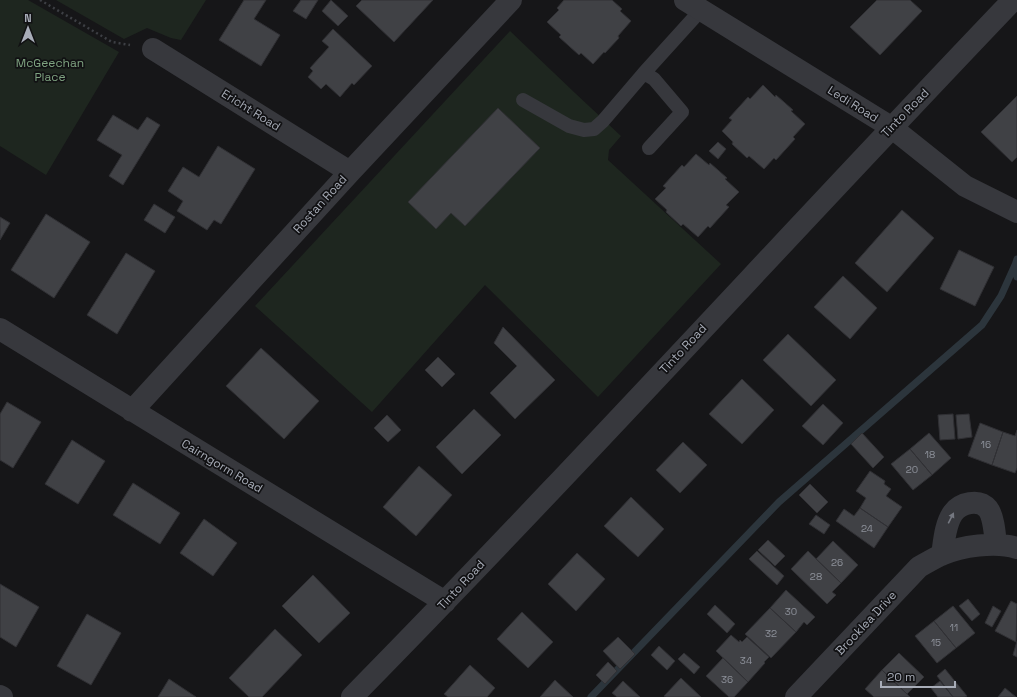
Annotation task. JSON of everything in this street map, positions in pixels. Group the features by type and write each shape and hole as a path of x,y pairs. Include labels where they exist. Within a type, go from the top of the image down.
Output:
{"street":[{"name":"Rostan Road","path":"132,411 350,172 511,0"},
{"name":"Tinto Road","path":"352,697 445,602 891,127 1013,0"},
{"name":"Ledi Road","path":"693,5 891,127 965,186 1017,212"},
{"name":"Ericht Road","path":"153,49 350,172"},
{"name":"Cairngorm Road","path":"0,330 445,602"},
{"name":"Brooklea Drive","path":"796,697 919,567 942,555 968,548 1007,547 993,523 988,510 983,506 971,503 960,506 952,513 947,526 942,555"}],"lane":[{"path":"523,100 569,126 584,130 594,129 603,121 644,73 693,5"},
{"path":"644,73 654,79 682,112 649,148"}],"path":[{"path":"40,0 112,42 153,49"}],"green space":[{"name":"McGeechan Place","path":"0,0 28,0 119,52 46,175 0,146"},
{"path":"56,0 206,0 181,40 171,38 147,28 124,39"},
{"path":"510,31 621,136 609,150 608,160 721,264 598,397 485,285 372,412 255,306"}],"building":[{"path":"244,0 266,0 254,19 280,35 261,66 219,40"},
{"path":"301,0 318,0 306,19 293,11"},
{"path":"331,0 348,16 338,26 322,11"},
{"path":"362,0 433,0 394,42 356,6"},
{"path":"564,0 612,0 622,9 620,11 631,21 618,36 619,38 593,64 581,53 579,55 559,37 561,35 547,22 559,10 557,8"},
{"path":"877,0 910,0 922,11 880,55 850,27"},
{"path":"333,29 372,66 354,85 352,83 340,97 326,84 321,89 308,77 313,71 310,68 329,47 322,41"},
{"path":"763,85 775,97 776,95 793,110 791,111 805,124 793,137 795,139 776,160 774,158 764,169 749,156 747,158 732,144 733,142 722,131 732,120 729,118 748,97 750,99"},
{"path":"1017,96 1017,157 1012,162 981,132"},
{"path":"498,108 540,148 465,226 451,213 436,229 408,202"},
{"path":"113,115 138,130 147,117 160,125 123,185 109,176 122,155 97,140"},
{"path":"718,142 726,149 718,159 709,151"},
{"path":"218,146 255,169 221,224 214,220 207,230 177,211 183,201 168,191 183,167 199,177"},
{"path":"696,154 709,165 710,163 727,178 725,179 739,192 726,205 729,207 710,228 708,226 698,237 683,224 681,226 655,199 666,188 663,186 682,165 684,167"},
{"path":"154,204 175,217 165,233 144,220"},
{"path":"902,210 934,238 887,292 855,263"},
{"path":"46,214 90,242 54,298 11,270"},
{"path":"0,217 10,223 0,240"},
{"path":"959,250 994,267 975,306 940,289"},
{"path":"126,253 155,271 117,334 87,315"},
{"path":"843,276 877,308 850,339 814,307"},
{"path":"503,327 555,380 515,419 490,393 517,366 494,343"},
{"path":"788,334 836,380 811,406 763,360"},
{"path":"261,348 319,401 284,439 226,386"},
{"path":"438,357 455,374 442,387 425,370"},
{"path":"742,379 774,410 742,444 709,414"},
{"path":"7,402 41,422 13,468 0,460 0,414"},
{"path":"823,404 843,423 823,445 802,426"},
{"path":"474,409 501,435 462,474 436,447"},
{"path":"953,414 955,439 940,440 938,415"},
{"path":"969,414 972,437 958,439 956,415"},
{"path":"387,415 401,430 388,442 374,428"},
{"path":"980,423 1003,432 992,465 968,456"},
{"path":"1017,430 1017,468 1015,473 992,465 1003,432 1015,436"},
{"path":"862,433 884,457 873,468 851,444"},
{"path":"929,433 951,458 932,475 910,449"},
{"path":"72,440 105,461 78,504 45,484"},
{"path":"683,442 707,465 680,493 656,470"},
{"path":"910,449 932,475 913,490 891,464"},
{"path":"419,466 452,495 416,536 383,507"},
{"path":"870,471 885,481 884,484 891,489 886,496 902,507 888,527 860,508 866,498 856,491"},
{"path":"133,483 180,513 160,544 113,515"},
{"path":"810,484 828,502 817,513 799,495"},
{"path":"631,497 664,529 638,557 604,526"},
{"path":"860,508 888,527 874,548 836,521 844,509 854,516"},
{"path":"816,515 830,525 824,534 809,524"},
{"path":"204,519 237,543 213,576 180,553"},
{"path":"768,540 785,556 775,566 758,550"},
{"path":"833,541 858,565 841,583 816,559"},
{"path":"757,551 784,576 777,585 749,559"},
{"path":"808,551 841,583 832,592 836,595 827,604 791,569"},
{"path":"577,553 605,579 576,611 548,584"},
{"path":"313,575 350,613 319,643 282,606"},
{"path":"0,584 39,607 16,647 0,637"},
{"path":"786,590 815,617 807,625 804,622 796,632 770,608"},
{"path":"968,599 980,614 972,621 959,606"},
{"path":"1011,601 1017,604 1016,642 995,631"},
{"path":"715,605 735,624 727,633 707,614"},
{"path":"953,606 975,633 956,648 934,621"},
{"path":"993,606 1001,611 992,627 985,623"},
{"path":"770,608 796,632 771,658 745,634"},
{"path":"522,612 553,642 528,668 497,639"},
{"path":"87,614 121,633 91,685 57,666"},
{"path":"934,621 956,648 937,663 915,636"},
{"path":"275,629 302,655 262,697 249,697 229,678"},
{"path":"731,635 739,642 740,640 742,642 747,637 769,657 748,682 716,651"},
{"path":"618,637 635,654 620,669 603,651"},
{"path":"1017,641 1017,657 1013,655"},
{"path":"659,646 675,661 667,670 651,655"},
{"path":"684,653 700,667 694,674 678,659"},
{"path":"899,653 924,677 907,694 882,670"},
{"path":"723,658 748,682 734,697 729,697 706,676"},
{"path":"608,662 617,671 605,684 596,675"},
{"path":"470,665 495,688 487,697 448,697 444,694"},
{"path":"945,669 967,696 953,697 937,676"},
{"path":"882,670 910,697 874,697 865,689"},
{"path":"681,678 701,697 664,696"},
{"path":"169,679 196,697 158,697"},
{"path":"555,680 573,697 540,697"},
{"path":"623,681 640,697 617,697 612,693"},
{"path":"940,681 953,697 938,697 931,688"},
{"path":"1005,688 1016,697 998,697"}],"waterway":[{"path":"1017,259 1015,265 1017,277"},
{"path":"591,697 779,502 982,325 1001,296 1015,265"}]}
